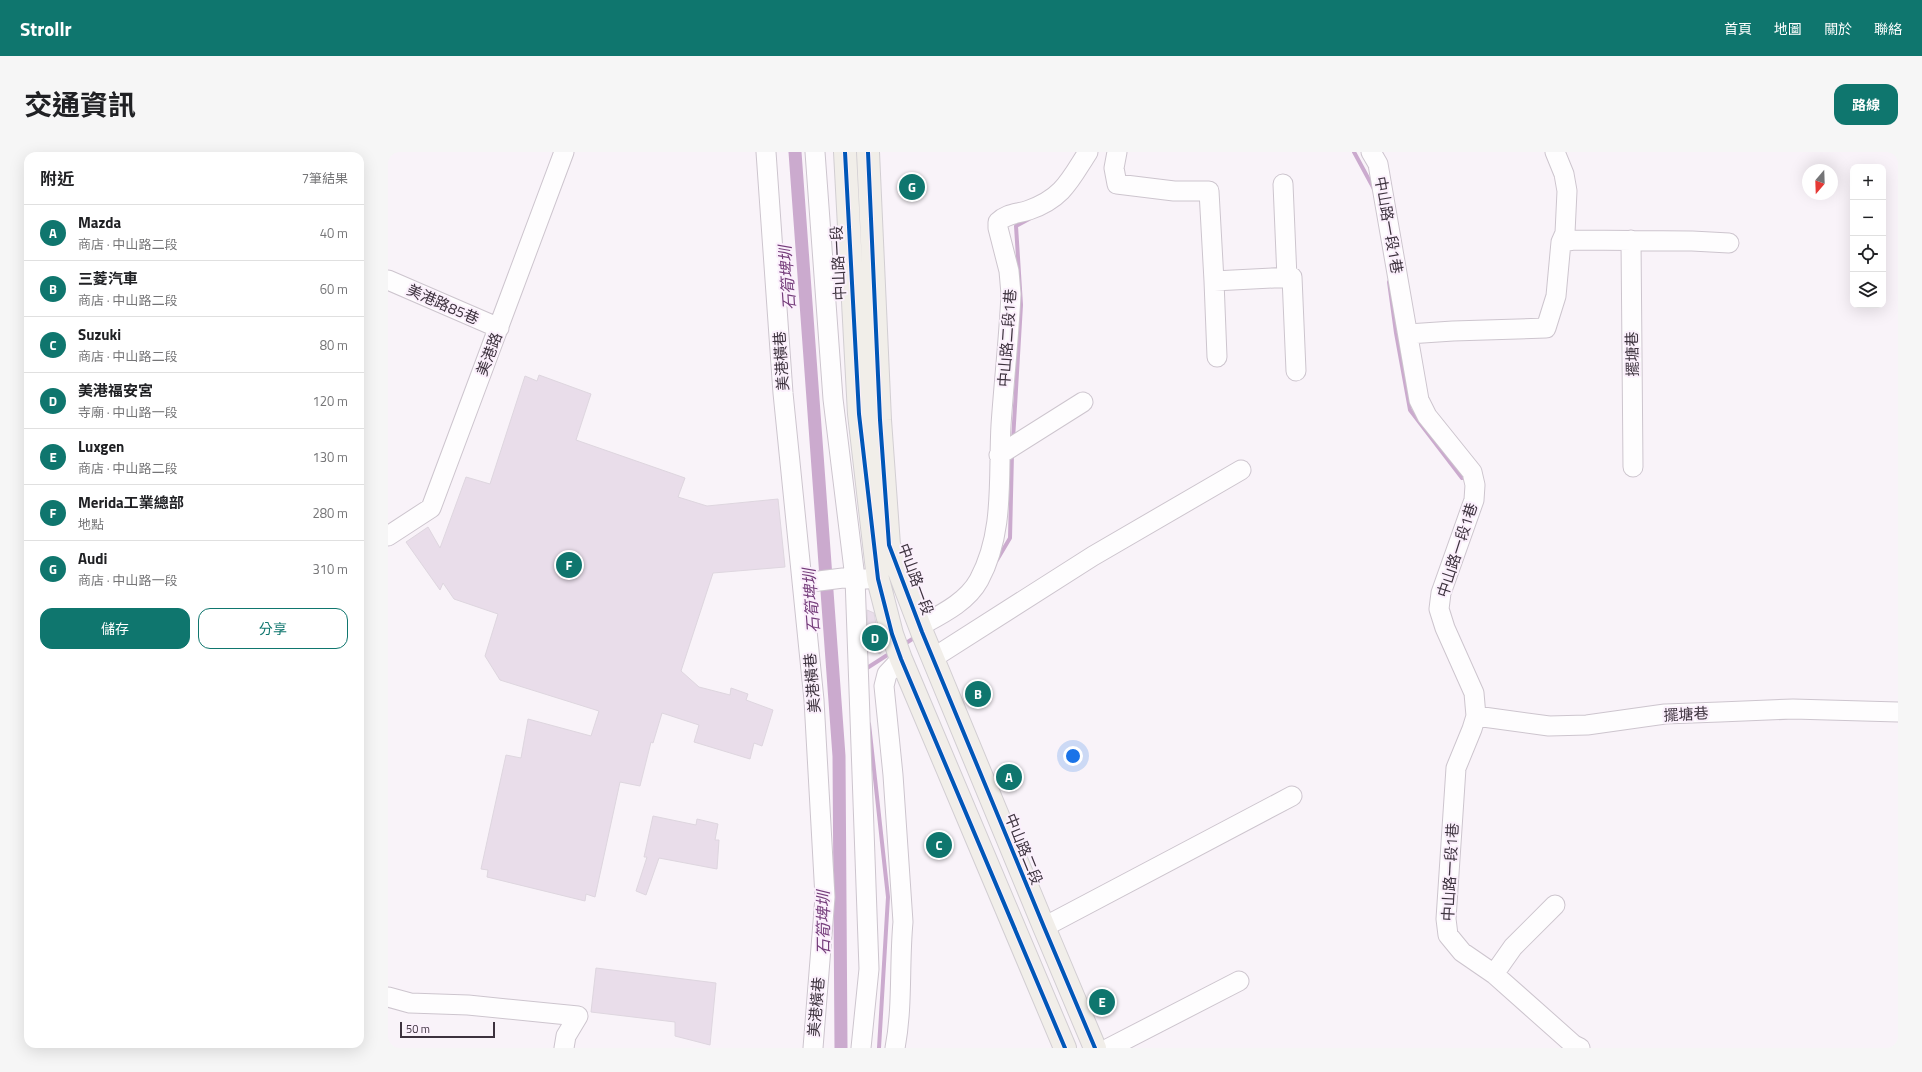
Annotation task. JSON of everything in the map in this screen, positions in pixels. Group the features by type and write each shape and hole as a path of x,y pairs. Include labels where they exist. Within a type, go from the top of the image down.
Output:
{"main road":[{"name":"中山路一段","path":"845,152 859,414 878,579 892,634 902,659"},
{"name":"中山路一段","path":"868,152 880,420 890,545 933,658"},
{"name":"中山路二段","path":"933,658 1095,1048"},
{"path":"902,659 1065,1048"}],"street":[{"name":"美港路","path":"388,536 431,508 564,152"},
{"name":"美港橫巷","path":"766,152 783,393 814,700 825,897 813,1048"},
{"path":"816,152 833,400 849,578 869,969 861,1048"},
{"name":"中山路二段1巷","path":"921,629 961,601 978,581 989,559 997,528 999,455 1011,294 1009,271 998,228 998,222 1003,216 1041,205 1060,193 1088,152"},
{"path":"1117,152 1114,168 1117,184 1174,191 1209,191 1217,357"},
{"name":"中山路一段1巷","path":"1371,152 1378,164 1419,400 1427,416 1472,472 1475,485 1474,500 1441,593 1439,609 1445,628 1474,693 1476,716 1456,768 1446,919 1448,935 1462,952 1494,974 1575,1047"},
{"path":"1408,334 1453,330 1546,328 1556,296 1561,242 1565,233 1567,191 1564,174 1555,152"},
{"path":"1283,184 1287,278"},
{"path":"1561,242 1574,240 1729,242"},
{"name":"擺塘巷","path":"1631,240 1634,468"},
{"path":"1214,281 1292,277 1296,371"},
{"name":"美港路85巷","path":"388,280 499,328"},
{"path":"999,455 1083,402"},
{"path":"933,658 1093,556 1242,470"},
{"path":"803,583 849,578 878,579"},
{"path":"895,1048 900,1022 901,945 903,922 894,775 884,686 887,674 902,659"},
{"name":"擺塘巷","path":"1476,716 1549,726 1587,725 1666,714 1793,709 1898,712"},
{"path":"1044,928 1292,796"},
{"path":"1494,974 1514,948 1555,905"},
{"path":"1109,1048 1239,981"},
{"path":"388,997 410,1003 468,1005 578,1016 566,1036 564,1048"}],"building":[{"path":"539,375 591,394 576,440 685,478 678,497 707,506 778,499 785,567 713,573 681,671 699,687 730,695 731,688 748,694 746,700 773,710 762,746 754,743 750,759 694,742 699,725 662,713 653,743 651,742 640,786 620,782 595,897 586,894 585,901 487,877 488,870 481,869 506,755 521,758 528,719 591,736 599,711 500,680 485,656 498,614 454,599 443,583 440,590 406,542 428,527 440,548 466,477 490,484 525,376 537,381"},
{"path":"867,610 874,613 876,624 873,631 868,629"},
{"path":"876,640 882,643 884,648 880,654 871,649"},
{"path":"653,816 696,825 697,819 718,824 715,840 719,840 717,869 659,858 646,895 636,891 647,857 644,857"},
{"path":"596,968 716,983 710,1045 675,1036 675,1022 591,1012"}],"waterway":[{"name":"石筍埤圳","path":"795,152 839,756 841,1048"},
{"path":"1354,152 1374,189"},
{"path":"1013,440 1021,305 1016,226 1029,219"},
{"path":"1389,282 1396,333 1410,410 1462,478"},
{"path":"997,560 1010,538 1012,454"},
{"path":"903,645 917,636"},
{"path":"864,670 892,652"},
{"path":"869,724 888,897 879,1048"}],"cycle path":[{"path":"845,152 859,414 878,579 892,634 901,659 1065,1048"},
{"path":"868,152 880,420 889,545 922,632 1095,1048"}],"place":[{"name":"Audi","path":"912,187"},
{"name":"Merida工業總部","path":"569,565"},
{"name":"美港福安宮","path":"875,638"},
{"name":"三菱汽車","path":"978,694"},
{"name":"Mazda","path":"1009,777"},
{"name":"Suzuki","path":"939,845"},
{"name":"Luxgen","path":"1102,1002"}]}
